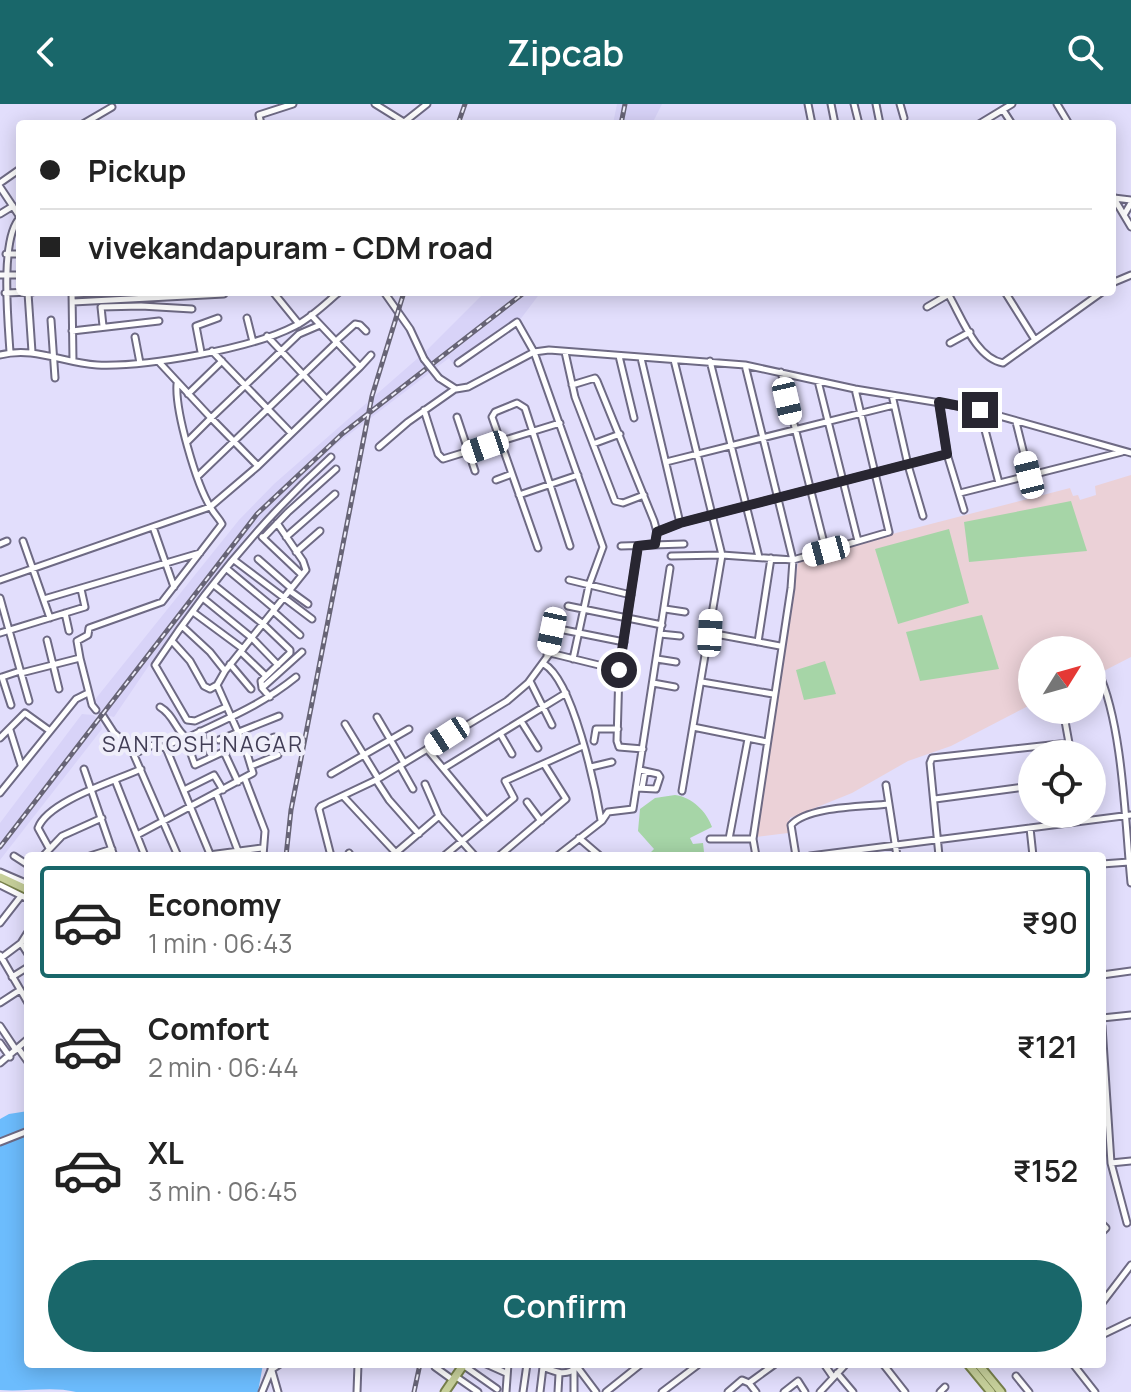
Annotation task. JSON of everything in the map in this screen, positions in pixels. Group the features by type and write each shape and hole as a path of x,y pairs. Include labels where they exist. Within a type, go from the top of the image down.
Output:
{"main road":[{"path":"0,874 24,887"},
{"path":"445,1392 461,1368"},
{"path":"971,1368 991,1392"},
{"path":"982,1368 1001,1392"}],"street":[{"path":"260,120 259,115 294,104"},
{"path":"375,104 399,120"},
{"path":"408,120 427,104"},
{"path":"900,104 904,118"},
{"path":"986,120 1012,104"},
{"path":"90,120 112,107"},
{"path":"1003,110 1009,120"},
{"path":"16,172 0,185 16,211"},
{"path":"1116,201 1131,227"},
{"path":"1124,215 1131,202"},
{"path":"0,214 13,206"},
{"path":"10,352 2,275 12,225 16,222"},
{"path":"9,237 16,237"},
{"path":"6,254 16,254"},
{"path":"5,293 16,293"},
{"path":"30,296 32,352"},
{"path":"72,296 73,361"},
{"path":"100,304 176,296"},
{"path":"276,296 299,324"},
{"path":"0,355 32,352 100,365 158,361 253,342 299,324 334,296"},
{"path":"388,296 410,329 424,359 439,378 456,389"},
{"path":"927,307 944,296"},
{"path":"950,296 981,350 991,361 1003,363 1096,296"},
{"path":"1008,296 1035,340"},
{"path":"73,302 192,309"},
{"path":"100,304 103,326"},
{"path":"311,315 360,367"},
{"path":"201,352 196,326 218,318"},
{"path":"247,318 253,342"},
{"path":"51,320 55,378"},
{"path":"72,331 159,321"},
{"path":"458,363 517,322 534,352 603,547 589,585 573,659"},
{"path":"198,476 355,324 366,331"},
{"path":"187,442 303,331 320,325"},
{"path":"950,343 970,332"},
{"path":"267,336 326,399"},
{"path":"135,337 140,363"},
{"path":"211,350 291,433"},
{"path":"379,447 424,410 456,389 479,382 534,352 549,350 745,365 855,389 980,410 1131,453"},
{"path":"565,352 572,385 615,501 623,503 644,495"},
{"path":"0,580 210,507 258,466 371,355"},
{"path":"619,356 634,418"},
{"path":"641,358 680,523"},
{"path":"674,360 722,555 682,791"},
{"path":"158,361 258,466"},
{"path":"188,394 222,361"},
{"path":"710,361 759,557"},
{"path":"745,365 793,560 753,839 755,852"},
{"path":"781,372 826,551"},
{"path":"572,385 595,378 644,495 657,532 655,544"},
{"path":"818,381 858,541"},
{"path":"96,710 88,693 77,641 88,635 89,628 159,605 222,524 210,507 187,442 176,398 177,384"},
{"path":"671,556 722,555 793,560 889,532 855,389"},
{"path":"892,395 923,516"},
{"path":"939,402 947,454 964,510"},
{"path":"538,548 492,417 495,412 520,403 525,408 570,546"},
{"path":"666,462 894,405"},
{"path":"424,410 441,458 469,453 560,423"},
{"path":"980,410 999,483"},
{"path":"457,417 475,471"},
{"path":"1016,421 1029,475"},
{"path":"593,444 620,434"},
{"path":"960,493 1124,451"},
{"path":"657,532 680,523 947,454"},
{"path":"226,707 189,721 155,666 182,626 272,512 331,457"},
{"path":"302,575 261,536 336,469"},
{"path":"496,480 512,474"},
{"path":"519,495 578,475"},
{"path":"286,537 335,494"},
{"path":"172,641 190,661 204,686 210,689 217,685 230,664 302,575 305,565 277,523"},
{"path":"153,527 174,587"},
{"path":"296,552 320,531"},
{"path":"23,541 50,618"},
{"path":"621,546 684,544"},
{"path":"638,546 619,670 618,729 619,747 643,749"},
{"path":"44,599 200,553"},
{"path":"758,642 771,558"},
{"path":"258,559 308,604"},
{"path":"234,560 312,619"},
{"path":"562,852 602,821 608,812 633,809 642,771 670,568"},
{"path":"227,569 300,635"},
{"path":"569,580 631,595"},
{"path":"214,585 290,650 261,681 270,698"},
{"path":"0,633 85,607 81,589"},
{"path":"0,598 29,701"},
{"path":"204,599 252,638 278,665"},
{"path":"568,606 662,625"},
{"path":"665,609 685,612"},
{"path":"193,612 242,651 266,677"},
{"path":"65,613 69,631"},
{"path":"182,626 225,671"},
{"path":"330,852 319,809 322,804 377,779 507,701 544,664 554,628 624,642"},
{"path":"710,633 780,646"},
{"path":"660,634 680,636"},
{"path":"47,640 59,689"},
{"path":"262,688 302,652"},
{"path":"546,656 550,653 619,670"},
{"path":"11,705 1,677 80,658"},
{"path":"657,659 676,662"},
{"path":"230,664 251,689"},
{"path":"544,664 566,693 591,767 602,821"},
{"path":"134,754 153,745 164,747 231,717 270,698 296,677"},
{"path":"530,681 552,725"},
{"path":"702,682 773,694"},
{"path":"653,683 675,687"},
{"path":"137,835 253,773 217,685"},
{"path":"1106,690 1128,815 1131,883"},
{"path":"0,793 76,699 88,693"},
{"path":"444,768 566,693"},
{"path":"160,707 169,711 185,737 195,765 242,743"},
{"path":"0,738 25,713 50,732"},
{"path":"103,716 134,754 176,852"},
{"path":"219,740 279,716"},
{"path":"175,722 185,717"},
{"path":"377,717 413,789"},
{"path":"521,721 538,748"},
{"path":"345,724 389,800 419,834"},
{"path":"693,727 767,742"},
{"path":"594,741 597,728 618,729"},
{"path":"331,774 409,729"},
{"path":"10,730 21,765"},
{"path":"200,731 212,757"},
{"path":"501,735 512,754"},
{"path":"246,750 274,737"},
{"path":"729,839 748,739"},
{"path":"449,852 514,798 505,781 583,746"},
{"path":"164,747 208,852"},
{"path":"939,852 930,763 935,757 1018,748"},
{"path":"427,749 486,820"},
{"path":"224,752 238,782"},
{"path":"251,766 278,755"},
{"path":"591,767 612,762"},
{"path":"504,852 566,799 544,764"},
{"path":"84,769 113,852"},
{"path":"49,848 39,834 40,822 59,807 141,769"},
{"path":"639,788 657,788 660,777 642,771"},
{"path":"184,790 214,775 235,852"},
{"path":"245,779 265,831 262,852"},
{"path":"115,780 143,852"},
{"path":"425,784 439,816 471,852"},
{"path":"886,785 896,852"},
{"path":"935,799 1018,788"},
{"path":"343,796 392,852"},
{"path":"527,802 541,821"},
{"path":"795,852 793,821 817,811 889,804"},
{"path":"1106,816 1128,815"},
{"path":"396,852 439,816"},
{"path":"46,852 67,834 102,818"},
{"path":"838,852 1030,828 1033,852"},
{"path":"579,838 595,852"},
{"path":"710,839 753,839"},
{"path":"240,852 262,848"},
{"path":"14,856 24,862"},
{"path":"1106,864 1129,862"},
{"path":"0,885 24,888"},
{"path":"0,923 24,889"},
{"path":"24,938 0,957 24,996"},
{"path":"21,943 24,948"},
{"path":"12,977 24,970"},
{"path":"1106,974 1131,971"},
{"path":"0,1003 20,990"},
{"path":"1106,1018 1131,1015"},
{"path":"0,1026 24,1057"},
{"path":"0,1043 10,1057"},
{"path":"0,1063 24,1043"},
{"path":"1106,1090 1111,1163 1127,1223"},
{"path":"0,1142 24,1133"},
{"path":"1106,1150 1110,1147"},
{"path":"1111,1163 1131,1161"},
{"path":"1106,1298 1131,1265"},
{"path":"1106,1333 1131,1321"},
{"path":"262,1392 270,1368"},
{"path":"270,1368 278,1392"},
{"path":"357,1392 358,1368"},
{"path":"437,1368 478,1392"},
{"path":"469,1368 497,1389"},
{"path":"495,1368 506,1373"},
{"path":"506,1392 507,1368"},
{"path":"523,1392 526,1368"},
{"path":"540,1392 541,1368"},
{"path":"547,1368 559,1374"},
{"path":"559,1374 573,1368"},
{"path":"574,1392 575,1368"},
{"path":"576,1368 596,1392"},
{"path":"628,1368 631,1372"},
{"path":"606,1392 636,1368"},
{"path":"662,1392 694,1368"},
{"path":"749,1383 770,1368"},
{"path":"828,1368 853,1392"},
{"path":"820,1392 842,1368"},
{"path":"886,1368 905,1392"},
{"path":"1076,1368 1095,1392"},
{"path":"558,1392 559,1374"},
{"path":"1016,1376 1029,1392"},
{"path":"728,1392 742,1380 756,1392"},
{"path":"784,1392 798,1381 805,1392"},
{"path":"940,1392 945,1387"}],"shaded area":[{"path":"617,104 662,104 654,120 614,120"},
{"path":"481,296 538,296 510,333 502,331 453,364 449,358 334,446 252,529 152,661 114,717 98,709 93,702 239,520 274,484 426,351"},
{"path":"1131,475 1131,657 1106,670 1106,636 1018,636 1018,711 951,746 908,761 852,793 790,818 788,833 756,837 798,563 896,533 1070,488 1073,496 1078,495 1080,500 1096,495 1095,486"},
{"path":"82,714 93,715 100,721 102,729 0,860 0,823"}],"green space":[{"path":"1071,501 1087,551 969,562 964,522"},
{"path":"949,529 969,603 898,624 875,549"},
{"path":"982,615 999,669 920,681 906,632"},
{"path":"825,661 836,694 804,700 796,670"},
{"path":"681,796 703,811 712,827 690,838 693,844 703,843 704,852 651,852 654,849 638,831 640,809 655,798"}],"water":[{"path":"24,1112 24,1368 262,1368 258,1392 0,1390 0,1119"}],"railway":[{"path":"459,120 465,104"},
{"path":"622,120 625,104"},
{"path":"286,852 291,810 372,396 403,296"},
{"path":"0,847 257,514 342,434 520,296"},
{"path":"414,1392 419,1368"}],"district":[{"name":"SANTOSH NAGAR","path":"203,744"}],"route":[{"path":"619,670 638,546 655,544 657,532 680,523 947,454 939,402 980,410"}]}
